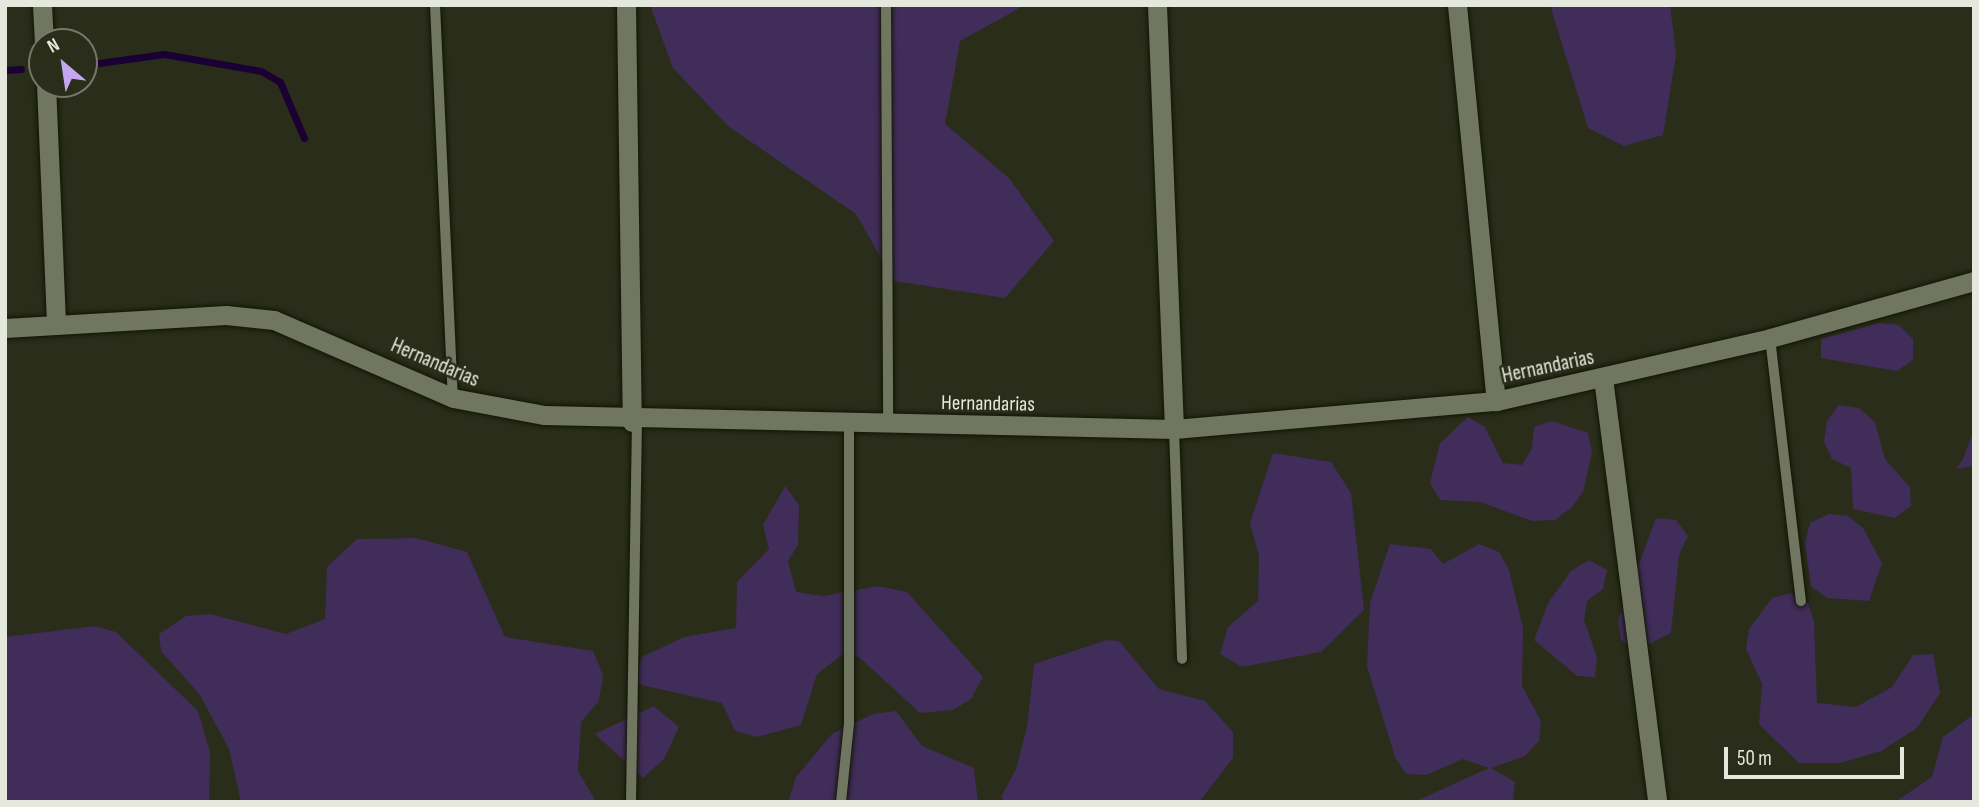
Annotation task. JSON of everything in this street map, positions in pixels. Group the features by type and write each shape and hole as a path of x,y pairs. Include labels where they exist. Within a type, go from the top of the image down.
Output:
{"street":[{"path":"43,5 44,28"},
{"path":"626,5 635,422"},
{"path":"1157,5 1174,429"},
{"path":"1457,5 1496,401"},
{"path":"47,98 57,322"},
{"name":"Hernandarias","path":"5,328 57,322 226,315 274,320 453,398 544,415 635,422 1174,429 1496,401 1770,338 1974,281"},
{"path":"1603,378 1657,802"}],"lane":[{"path":"435,5 453,398"},
{"path":"886,5 888,426"},
{"path":"1770,338 1801,601"},
{"path":"631,802 635,422"},
{"path":"841,802 849,723 849,425"},
{"path":"1174,429 1182,659"}],"shaded area":[{"path":"650,5 1025,5 960,41 945,124 1009,178 1054,241 1005,298 894,281 856,214 728,126 673,68"},
{"path":"1550,5 1670,5 1676,55 1663,135 1624,146 1588,128"},
{"path":"1879,323 1899,325 1913,339 1913,360 1897,371 1821,358 1821,339"},
{"path":"1839,405 1859,408 1875,422 1885,459 1910,487 1911,506 1895,518 1853,509 1851,468 1832,459 1824,442 1827,421"},
{"path":"1468,417 1485,427 1503,463 1522,465 1532,448 1534,427 1552,421 1588,433 1592,452 1583,492 1571,508 1555,520 1532,521 1480,502 1440,500 1430,483 1440,443"},
{"path":"1974,429 1974,466 1956,469 1963,459"},
{"path":"1273,453 1331,462 1351,493 1364,610 1321,652 1242,667 1220,654 1228,627 1258,601 1259,556 1250,523"},
{"path":"785,486 799,505 798,545 788,561 796,592 823,596 878,586 907,592 983,677 971,699 953,710 920,713 859,657 843,654 817,674 801,725 757,737 735,731 722,703 641,685 635,677 642,657 684,637 736,628 737,582 769,549 763,525"},
{"path":"1829,514 1848,516 1863,528 1882,563 1869,601 1827,598 1811,586 1805,543 1810,523"},
{"path":"1656,518 1676,520 1688,536 1679,555 1671,633 1637,650 1621,640 1618,620"},
{"path":"416,538 467,552 505,637 593,651 603,675 599,701 581,722 578,771 596,802 241,802 229,749 200,695 161,651 159,634 186,616 210,614 286,634 325,619 327,567 357,539"},
{"path":"1390,544 1431,549 1443,564 1479,544 1499,552 1509,570 1523,628 1522,686 1541,721 1539,741 1525,756 1491,768 1515,782 1513,802 1414,802 1489,768 1463,759 1426,775 1406,774 1395,757 1367,666 1370,603"},
{"path":"1589,560 1607,570 1603,589 1587,601 1584,620 1597,657 1595,677 1577,676 1534,640 1548,603 1571,571"},
{"path":"1791,593 1808,603 1814,622 1817,703 1856,707 1892,687 1913,655 1933,654 1940,693 1917,728 1881,751 1840,763 1799,763 1759,724 1762,684 1746,649 1749,629 1772,598"},
{"path":"95,626 116,632 198,711 210,752 209,802 5,802 5,637"},
{"path":"1107,640 1119,641 1159,689 1205,701 1233,732 1233,758 1199,802 1004,802 1001,797 1016,769 1027,727 1034,664"},
{"path":"654,706 679,727 664,759 643,778 595,734"},
{"path":"896,711 922,746 974,768 978,802 788,802 796,777 832,734 873,714"},
{"path":"1974,714 1974,802 1895,802 1932,777 1943,737"}],"waterway":[{"path":"98,63 164,54 261,71 280,82 304,138"},
{"path":"5,70 21,69"}]}
